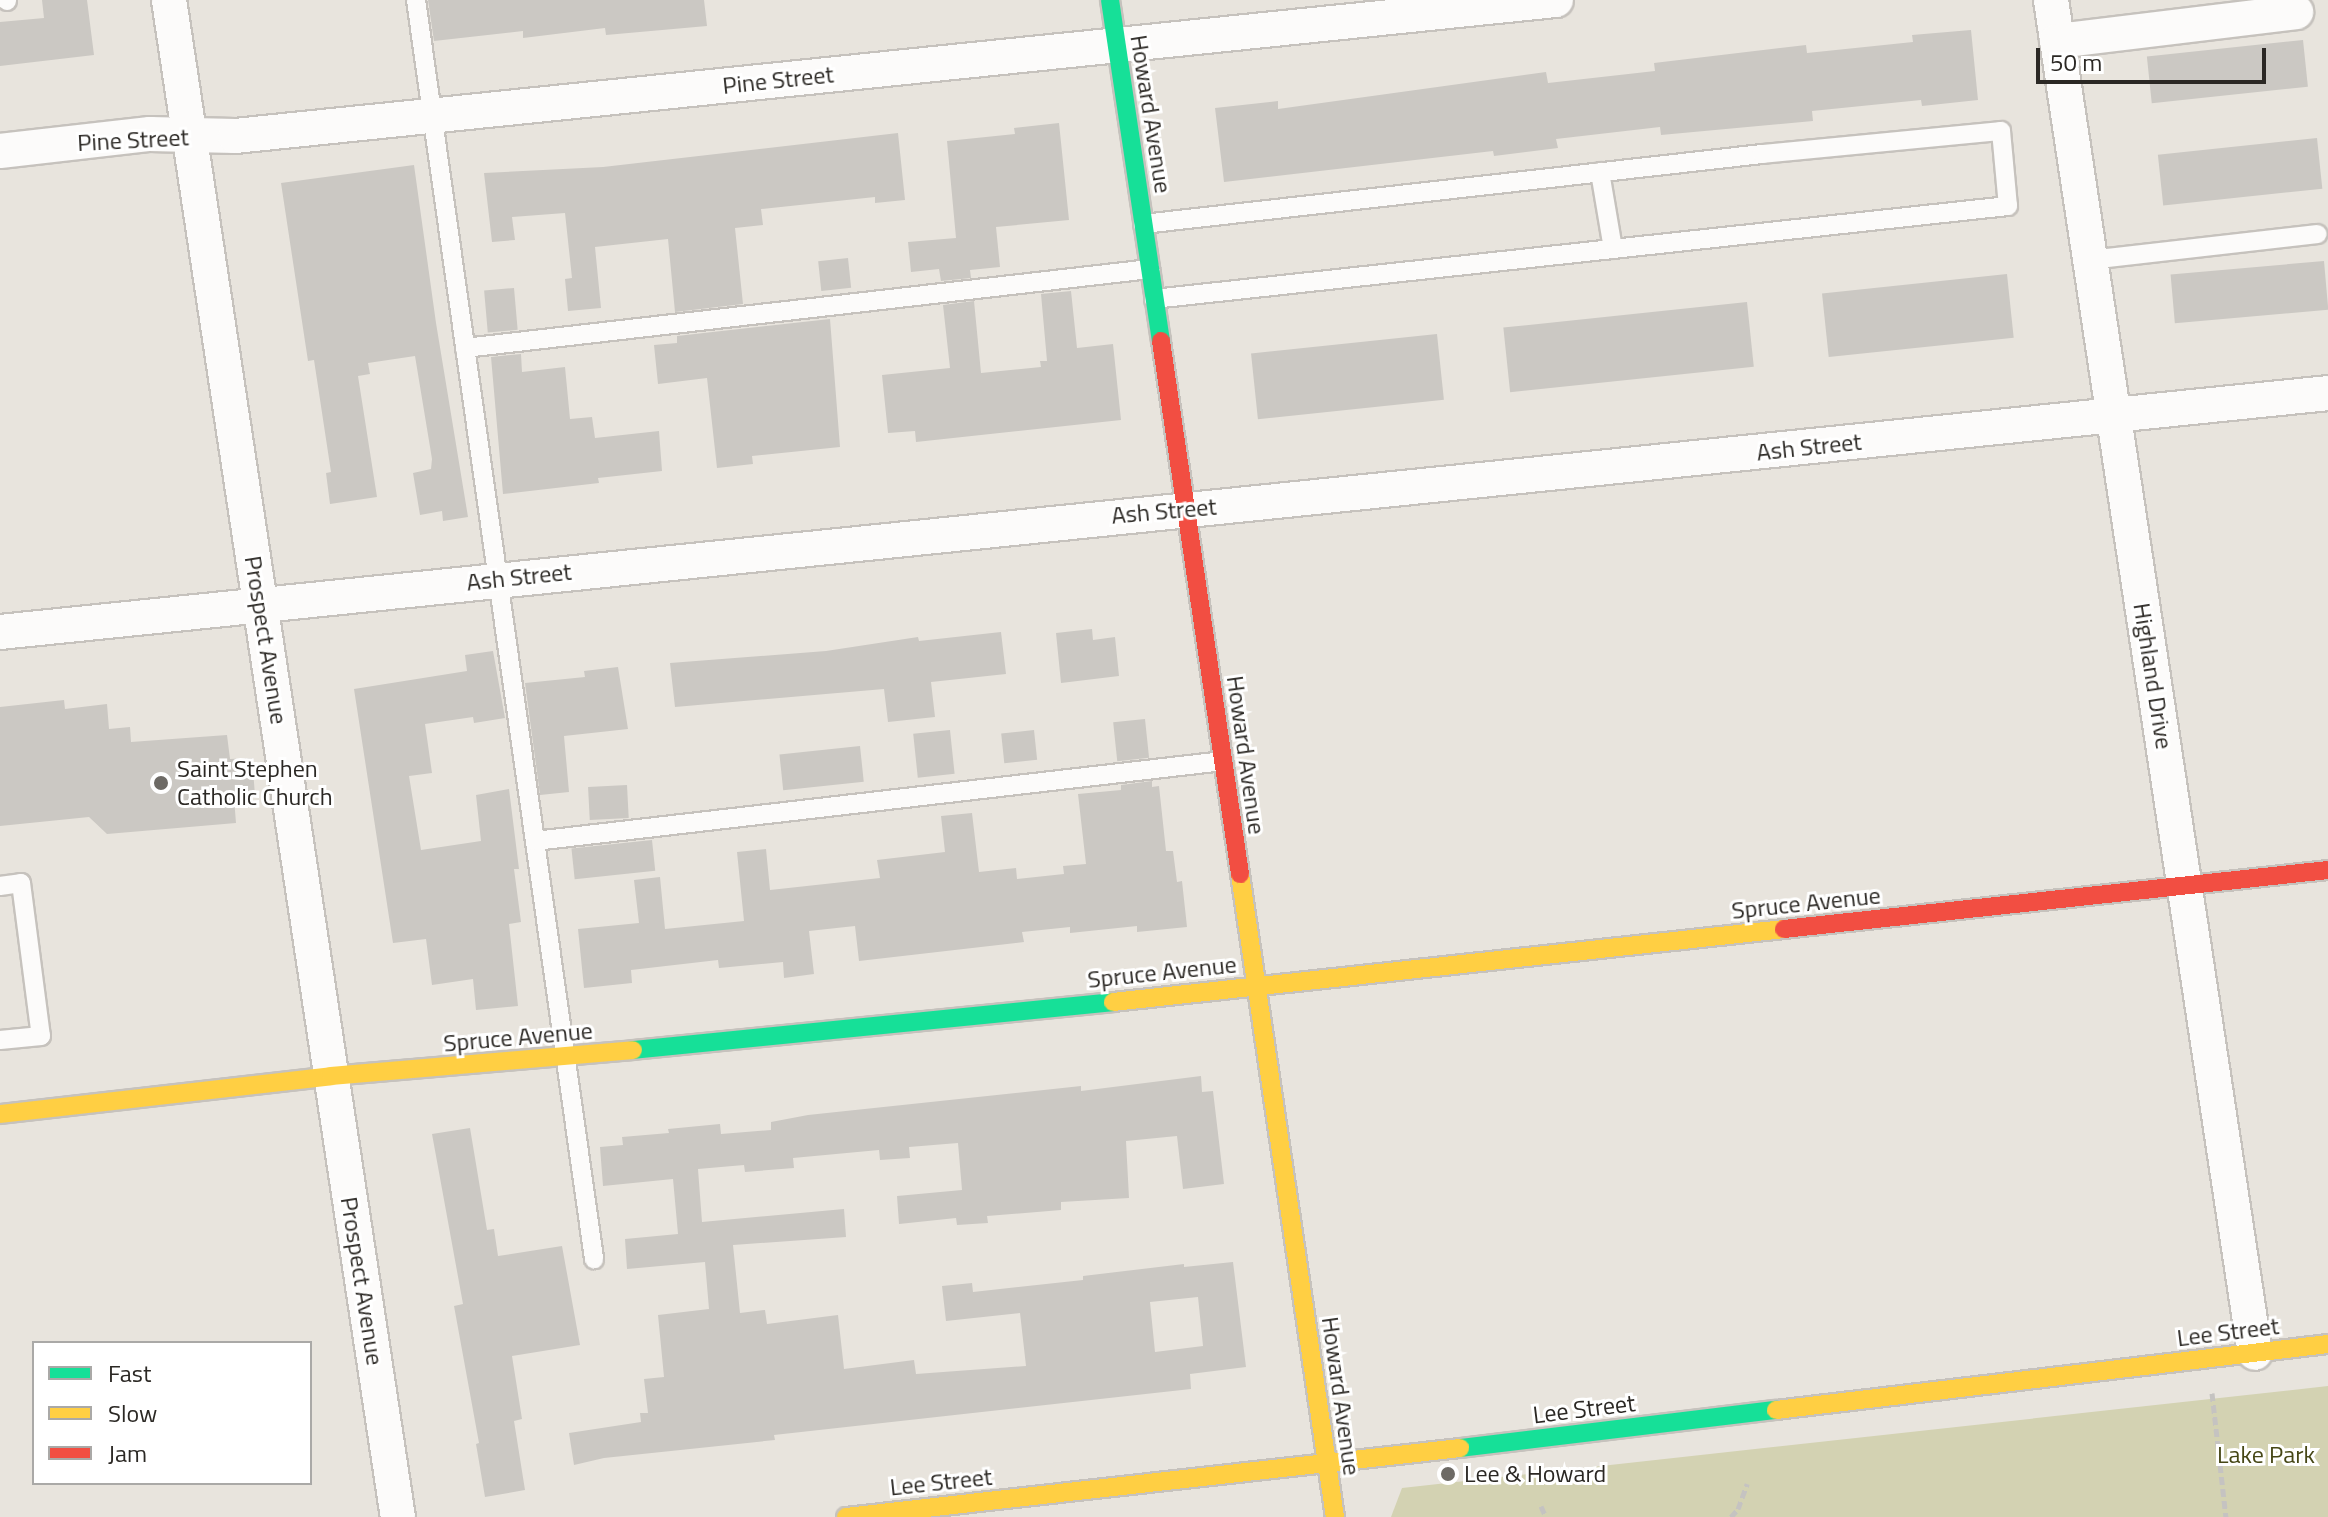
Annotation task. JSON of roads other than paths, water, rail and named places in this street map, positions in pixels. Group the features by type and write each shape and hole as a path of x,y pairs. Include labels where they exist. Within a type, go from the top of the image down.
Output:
{"street":[{"name":"Prospect Avenue","path":"169,0 398,1517"},
{"name":"Howard Avenue","path":"1110,0 1335,1517"},
{"name":"Pine Street","path":"0,151 150,134 235,136 1556,0"},
{"name":"Highland Drive","path":"2051,0 2255,1353"},
{"path":"2057,41 2296,12"},
{"name":"Ash Street","path":"0,632 2328,393"},
{"name":"Spruce Avenue","path":"0,1114 331,1076 566,1057 1256,987 2328,870"},
{"name":"Lee Street","path":"846,1517 1327,1464 2328,1344"}],"lane":[{"path":"416,0 594,1259"},
{"path":"1143,224 1600,172 2001,131 2008,206 1154,299"},
{"path":"1600,172 1613,249"},
{"path":"2090,260 2318,234"},
{"path":"465,348 1150,269"},
{"path":"535,841 1223,761"},
{"path":"0,886 21,883 41,1036 0,1040"}],"place":[{"name":"Saint Stephen Catholic Church","path":"161,783"},
{"name":"Lee & Howard","path":"1448,1474"}],"park label":[{"name":"Lake Park","path":"2266,1455"}]}
